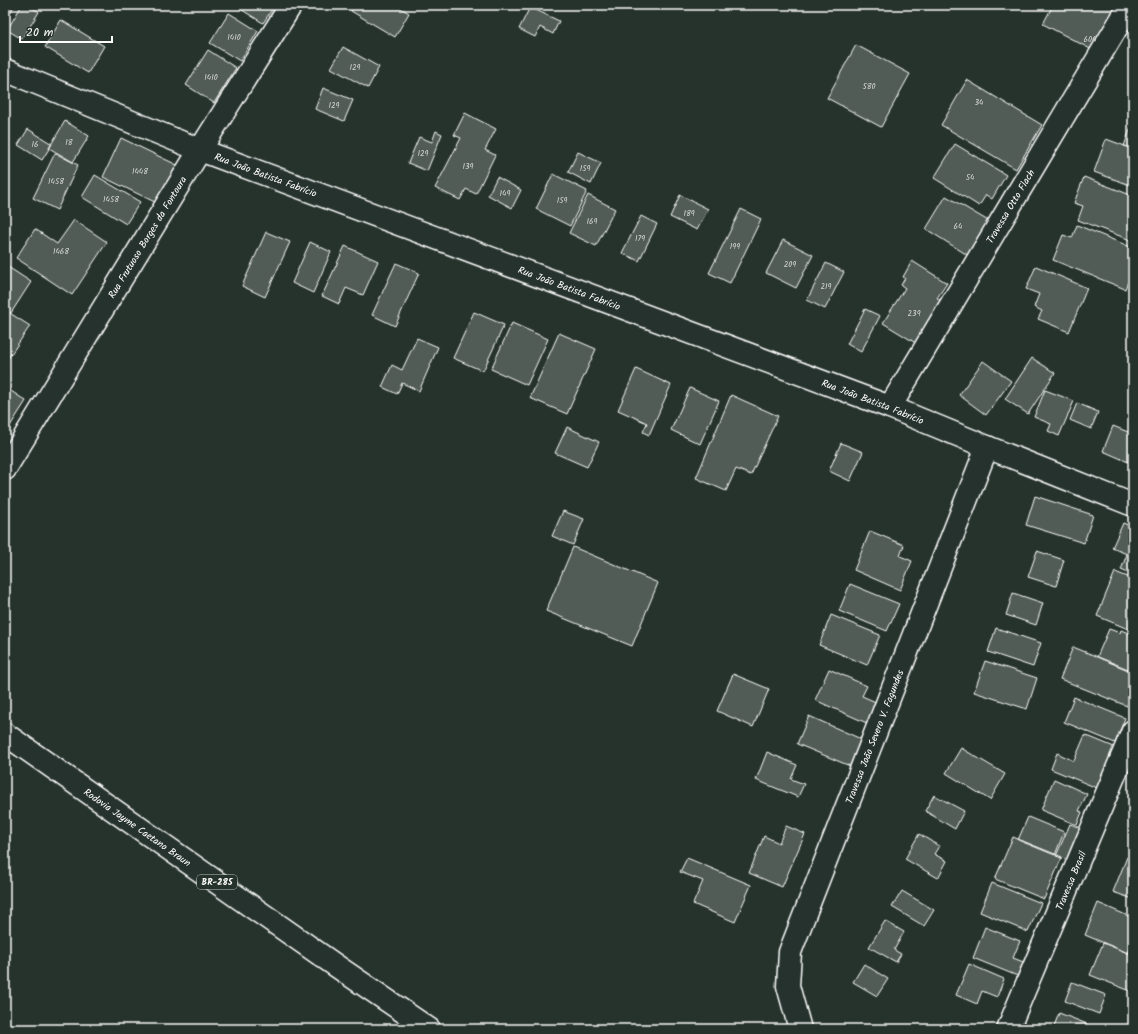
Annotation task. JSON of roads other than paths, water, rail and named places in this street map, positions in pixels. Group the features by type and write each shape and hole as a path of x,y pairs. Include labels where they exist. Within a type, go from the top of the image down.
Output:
{"main road":[{"name":"Rua Frutuoso Borges da Fontoura","path":"5,469 200,150 291,5"},
{"name":"Travessa Otto Flach","path":"890,407 1130,5"},
{"name":"Rua João Batista Fabrício","path":"5,70 200,150 890,407 987,448 1133,505"},
{"name":"Travessa João Severo V. Fagundes","path":"800,1029 788,986 790,952 987,448"},
{"name":"Travessa Brasil","path":"1008,1029 1133,731"},
{"name":"Rodovia Jayme Caetano Braun","path":"5,734 429,1029"}]}
